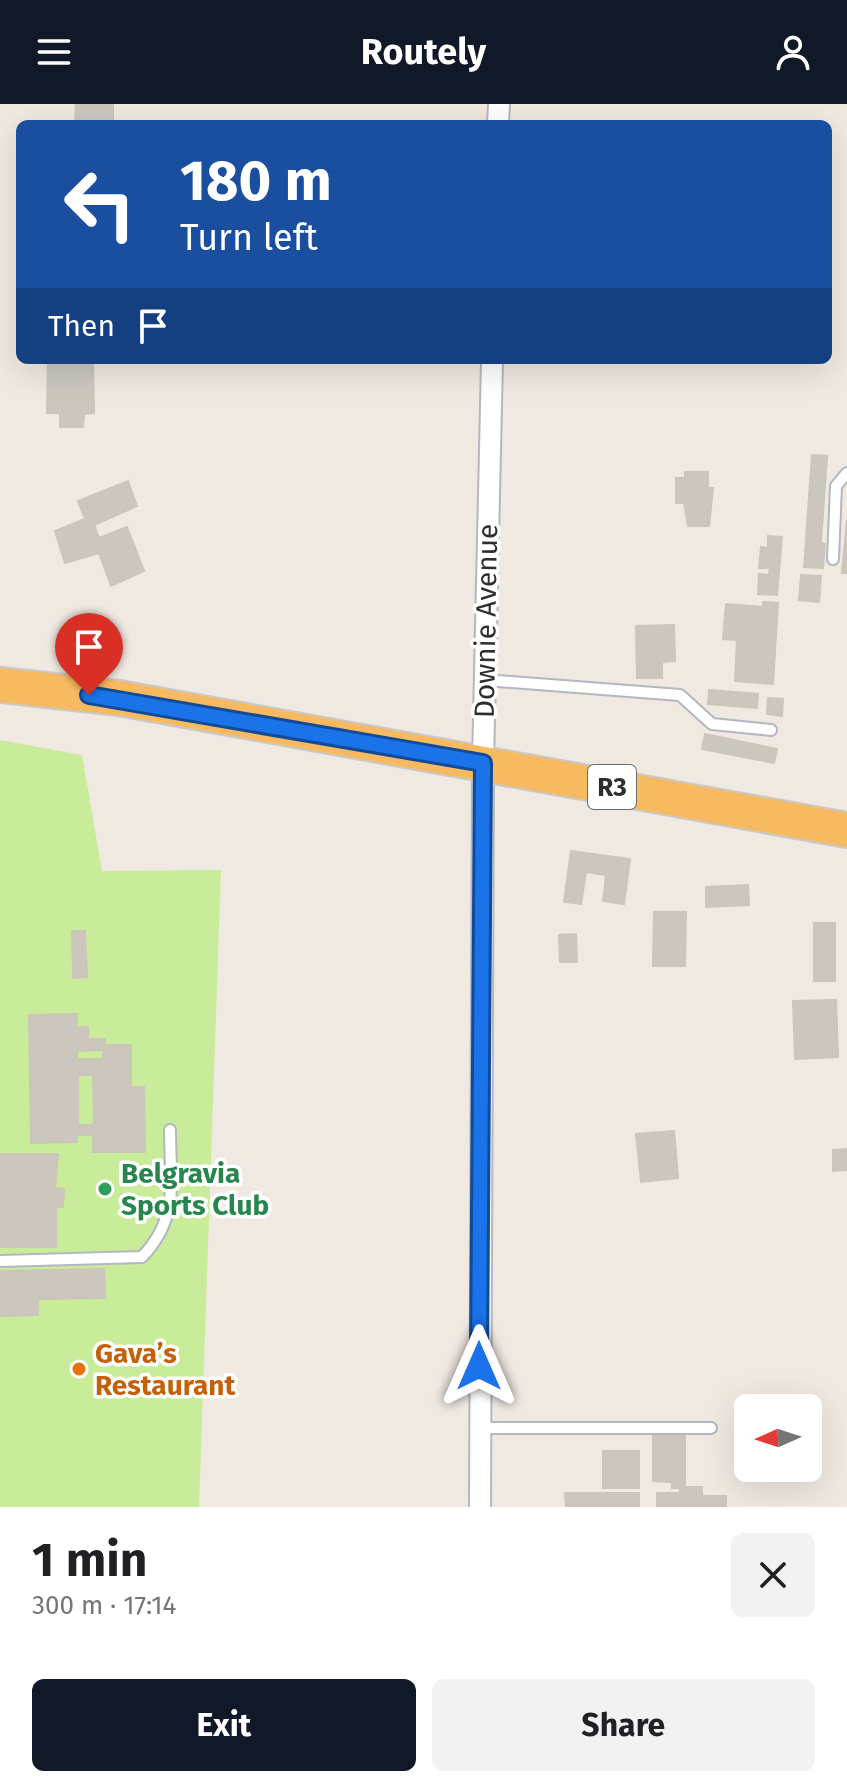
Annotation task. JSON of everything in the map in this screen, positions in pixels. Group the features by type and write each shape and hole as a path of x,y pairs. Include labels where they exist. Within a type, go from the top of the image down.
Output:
{"highway":[{"name":"R3","path":"0,685 119,698 847,830"}],"street":[{"name":"Downie Avenue","path":"480,1507 483,763 492,364"}],"lane":[{"path":"833,559 836,486 847,473"},
{"path":"484,680 680,695 703,720 712,724 771,730"},
{"path":"0,1261 142,1257 160,1238 170,1209 170,1130"},
{"path":"479,1428 711,1428"}],"green space":[{"name":"Belgravia Sports Club","path":"0,740 82,755 102,871 221,870 199,1507 0,1507"}],"building":[{"path":"76,104 113,104 113,120 75,120"},
{"path":"48,364 93,364 94,413 84,414 83,427 60,427 60,413 47,413"},
{"path":"812,455 827,456 821,543 825,544 823,568 804,567"},
{"path":"685,472 708,472 708,488 713,488 709,526 688,526 684,503 676,503 676,478 685,478"},
{"path":"128,481 137,506 94,525 99,538 127,527 144,571 111,586 99,553 65,563 55,531 85,519 78,501"},
{"path":"847,520 847,573 842,573"},
{"path":"768,536 782,537 777,595 758,594 759,574 769,575 770,568 759,568 761,547 768,548"},
{"path":"801,575 821,576 819,602 799,600"},
{"path":"763,602 778,603 773,684 735,681 737,640 723,639 726,604 763,607"},
{"path":"674,625 675,661 662,662 662,678 637,678 636,626"},
{"path":"709,690 758,694 757,708 708,704"},
{"path":"768,698 783,699 782,716 767,714"},
{"path":"705,734 777,749 774,763 702,749"},
{"path":"571,851 630,859 624,904 603,901 606,875 586,872 581,904 564,902"},
{"path":"748,885 749,905 706,907 706,887"},
{"path":"654,912 686,912 685,966 653,966"},
{"path":"814,923 835,923 835,981 814,981"},
{"path":"72,931 85,931 87,977 73,978"},
{"path":"576,934 577,962 560,962 559,935"},
{"path":"836,1000 838,1057 795,1059 793,1001"},
{"path":"77,1014 77,1028 88,1027 88,1039 105,1039 105,1045 131,1045 131,1087 144,1087 145,1152 93,1152 93,1135 77,1135 77,1142 31,1143 29,1015","holes":["103,1050 103,1059 77,1059 77,1051","78,1075 93,1075 94,1125 78,1125"]},
{"path":"674,1131 678,1178 641,1182 636,1134"},
{"path":"847,1149 847,1170 833,1171 833,1150"},
{"path":"0,1154 58,1154 55,1188 64,1189 63,1207 56,1207 56,1247 0,1247"},
{"path":"104,1269 105,1298 38,1299 38,1315 1,1316 0,1271"},
{"path":"653,1436 685,1436 685,1487 702,1487 702,1496 726,1496 726,1507 657,1507 657,1493 680,1493 680,1488 672,1488 672,1482 653,1481"},
{"path":"603,1451 639,1451 639,1488 603,1488"},
{"path":"565,1493 639,1493 639,1507 566,1507"}],"place":[{"name":"Belgravia Sports Club","path":"105,1189"},
{"name":"Gava’s Restaurant","path":"79,1369"}],"route":[{"path":"89,695 483,763 479,1366"}]}
